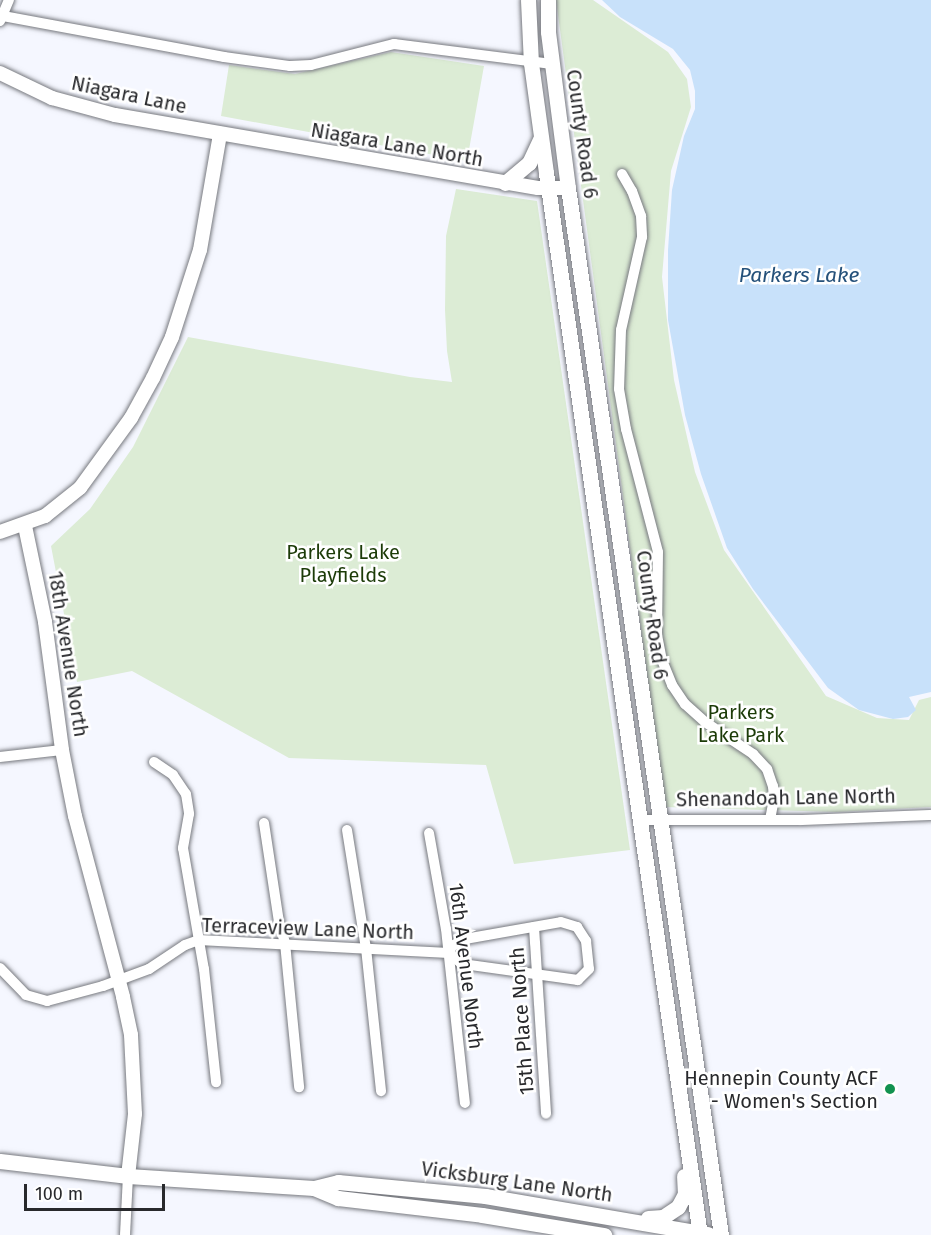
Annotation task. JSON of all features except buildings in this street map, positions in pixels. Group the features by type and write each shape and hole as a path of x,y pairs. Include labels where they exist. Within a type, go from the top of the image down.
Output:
{"main road":[{"name":"County Road 6","path":"528,0 531,63 548,189 679,1087 705,1234"},
{"name":"County Road 6","path":"548,0 548,32 568,188 721,1235"},
{"path":"506,183 529,163 541,136"},
{"path":"622,1218 663,1216 682,1202 686,1186 675,1112 679,1087"},
{"name":"Vicksburg Lane North","path":"0,1161 128,1176 314,1188 338,1182 421,1189 484,1196 705,1234"},
{"name":"Vicksburg Lane North","path":"314,1188 338,1198 491,1216 604,1235"}],"street":[{"path":"9,0 1,18 224,57 290,66 311,65 394,44 552,64"},
{"name":"Niagara Lane","path":"0,73 69,104 115,116 220,134"},
{"path":"0,532 25,526 45,516 80,488 131,418 172,337 200,250 220,134"},
{"name":"Niagara Lane North","path":"220,134 506,183 548,189 568,188"},
{"path":"622,174 632,190 641,216 642,237 621,330 619,389 626,429 658,552 657,635 662,660 672,684 685,704 705,722 753,754 767,769 773,786 774,799 770,820"},
{"name":"18th Avenue North","path":"25,526 45,622 62,750 92,888 119,981 130,1035 135,1114 128,1176 125,1235"},
{"path":"0,757 62,750"},
{"path":"154,762 173,775 186,794 189,814 183,848 207,994 216,1082"},
{"name":"Shenandoah Lane North","path":"641,820 770,820 931,815"},
{"path":"264,823 279,922 285,943 299,1086"},
{"path":"347,830 366,948 381,1091"},
{"name":"16th Avenue North","path":"429,833 449,953 465,1103"},
{"path":"569,923 584,933 590,962 584,976 570,981 462,964 449,953 458,941 534,927 569,923"},
{"name":"15th Place North","path":"534,927 546,1114"},
{"name":"Terraceview Lane North","path":"0,968 18,988 36,999 47,1000 119,981 149,969 185,945 199,940 449,953"}],"green space":[{"name":"Parkers Lake Park","path":"556,0 593,0 668,52 687,79 691,107 671,171 662,277 674,380 695,472 724,550 826,696 877,718 909,720 919,700 931,697 931,807 837,812 665,807"},
{"path":"391,52 484,66 467,161 221,116 229,65 295,74"},
{"name":"Parkers Lake Playfields","path":"456,189 537,201 630,850 514,864 486,765 289,758 132,671 77,682 51,546 90,509 133,447 188,337 410,377 452,382 447,351 445,310 446,236"}],"water":[{"name":"Parkers Lake","path":"602,0 931,0 931,692 909,697 916,710 908,717 893,719 859,710 828,688 753,589 727,548 701,474 685,415 668,320 668,250 672,190 684,136 695,109 695,91 690,70 673,49 620,17"}],"place":[{"name":"Hennepin County ACF - Women's Section","path":"890,1089"}]}
